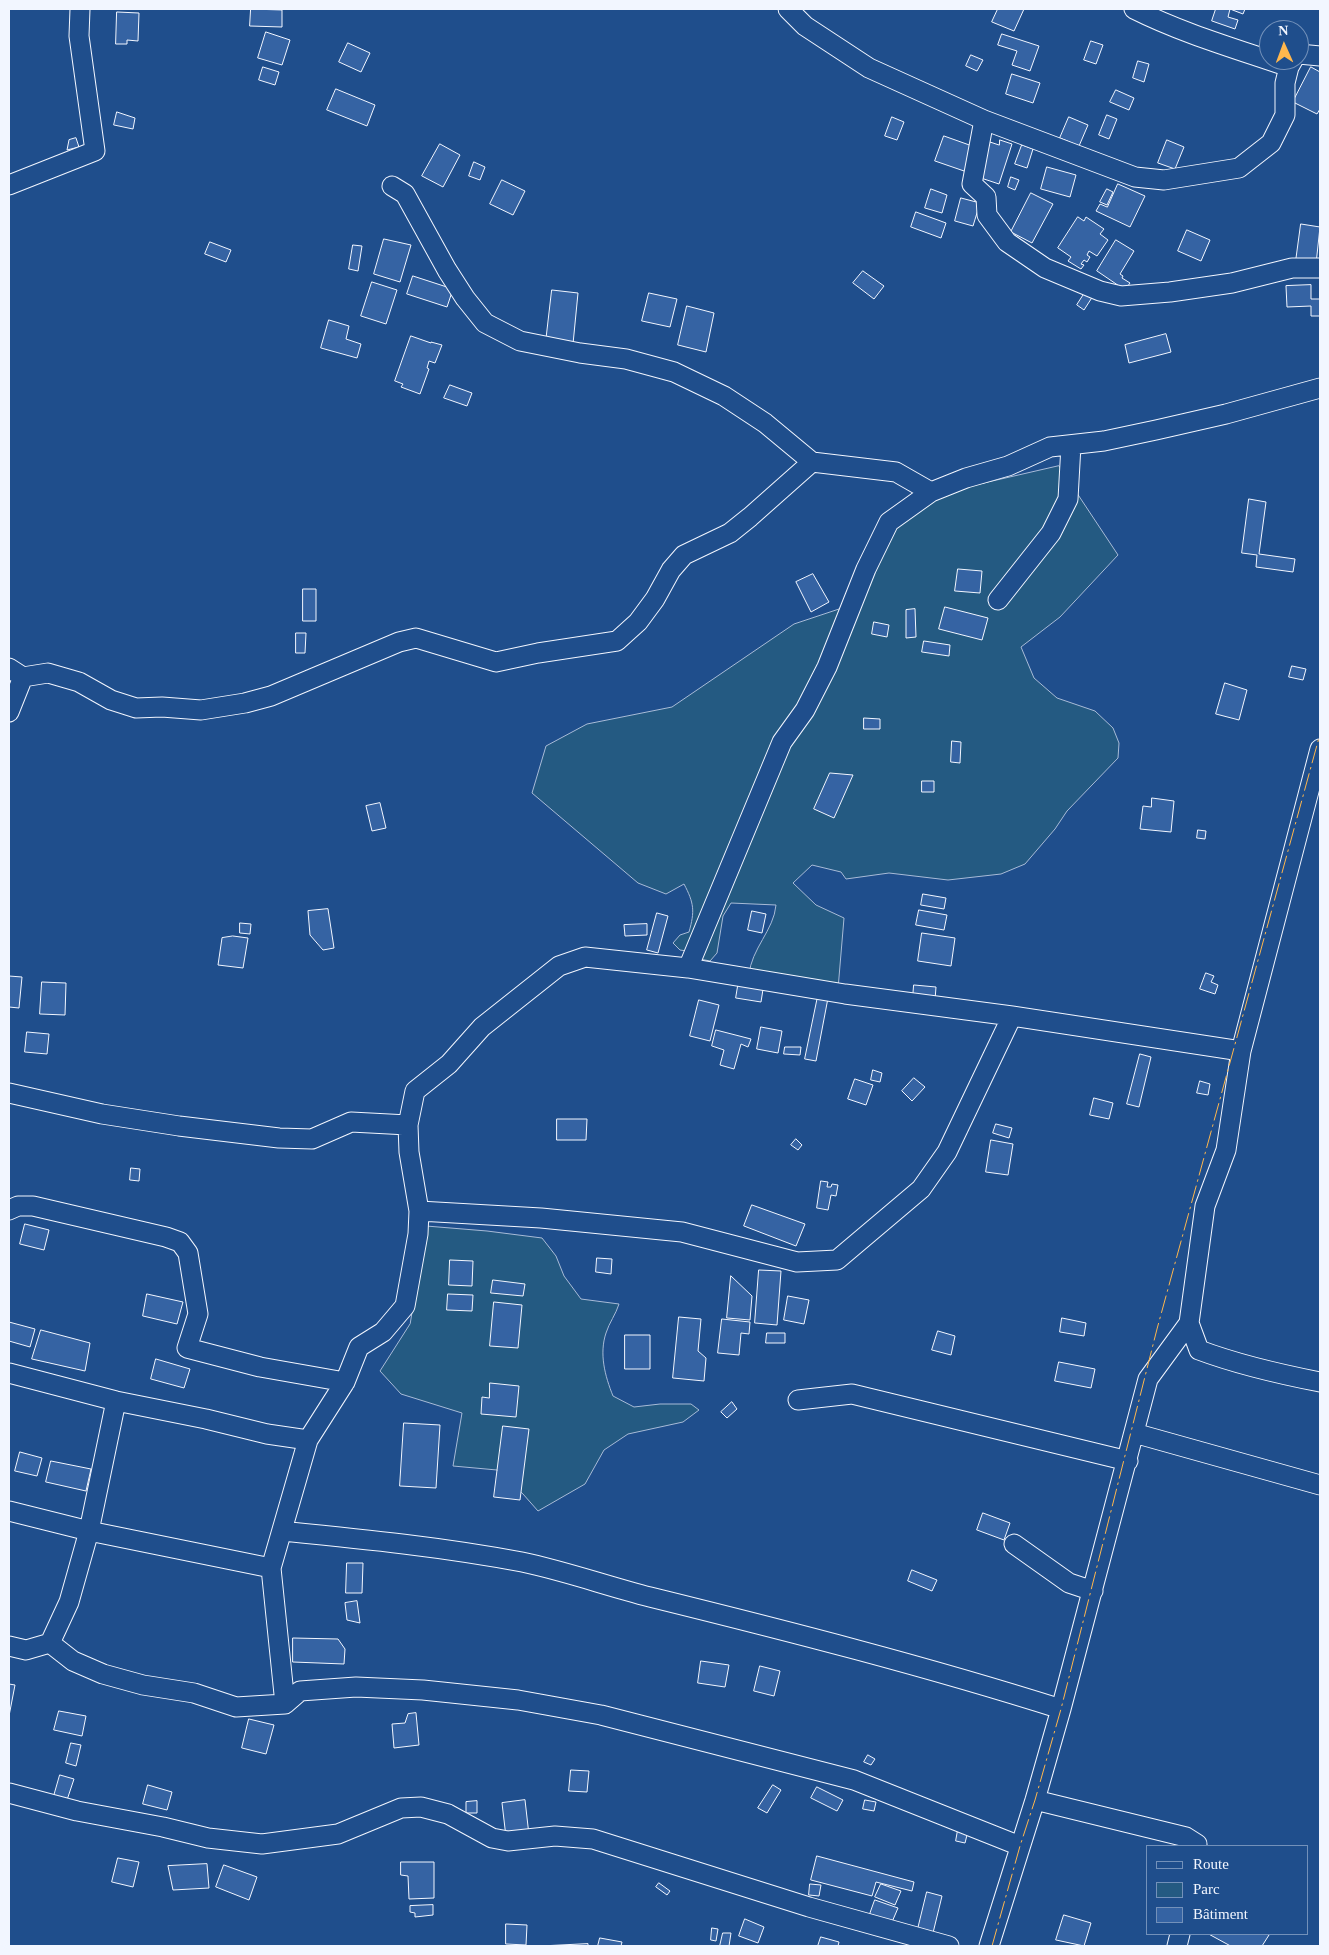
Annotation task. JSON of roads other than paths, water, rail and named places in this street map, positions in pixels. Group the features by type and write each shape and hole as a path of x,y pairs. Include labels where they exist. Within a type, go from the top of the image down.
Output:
{"street":[{"path":"9,185 95,151 79,36 80,9"},
{"path":"788,9 805,26 869,68 984,120 1135,177 1164,180 1239,168 1272,143 1285,115 1285,83 1290,70"},
{"path":"1134,9 1206,39 1259,52"},
{"path":"984,120 972,184 986,197 987,215 1007,242 1046,268 1100,291 1121,296 1170,292 1232,283 1292,268 1320,268"},
{"path":"392,186 405,194 465,298 485,322 520,341 580,353 626,359 674,372 724,396 765,423 812,462 896,472 931,492"},
{"path":"688,968 782,742 805,710 827,667 866,569 889,522 931,492 966,478 1008,466 1050,447 1104,441 1226,414 1320,388"},
{"path":"998,600 1051,533 1068,499 1071,445"},
{"path":"9,712 16,672 48,672 79,682 111,700 136,708 162,707 201,710 245,703 272,696 399,642 416,638 496,662 616,640 638,622 655,599 671,570 684,555 730,533 812,462"},
{"path":"1320,749 1240,1051 1226,1150 1205,1206 1189,1323 1199,1350 1234,1363 1320,1382"},
{"path":"285,1704 271,1568 308,1440 346,1382 359,1347 383,1332 405,1306 415,1252 419,1211 409,1152 408,1125 415,1091 449,1064 482,1027 559,966 585,957 688,968 845,994 1012,1016 1240,1051"},
{"path":"419,1211 541,1218 682,1232 797,1262 837,1260 921,1189 947,1152 1012,1016"},
{"path":"9,1093 102,1114 179,1126 280,1138 312,1139 351,1122 408,1125"},
{"path":"9,1210 18,1206 34,1206 166,1237 180,1242 188,1254 198,1314 187,1348 260,1367 346,1382"},
{"path":"989,1946 1035,1800 1061,1709 1128,1461 1148,1379 1189,1323"},
{"path":"9,1373 116,1401 206,1419 267,1434 308,1440"},
{"path":"798,1400 852,1394 1128,1461"},
{"path":"9,1646 26,1650 50,1642 69,1602 89,1531 116,1401"},
{"path":"1134,1433 1320,1485"},
{"path":"9,1511 89,1531 271,1568"},
{"path":"282,1530 388,1542 523,1562 642,1595 809,1636 988,1686 1061,1709"},
{"path":"1014,1544 1069,1583 1093,1592"},
{"path":"50,1642 73,1661 103,1674 143,1685 194,1693 236,1707 285,1704 300,1691 356,1687 423,1690 508,1699 601,1715 854,1780 1020,1846"},
{"path":"9,1793 77,1811 164,1827 208,1838 262,1844 338,1834 402,1808 421,1807 448,1814 492,1838 508,1841 555,1836 593,1839 809,1907 950,1946"},
{"path":"1035,1800 1186,1837 1197,1845"}]}
